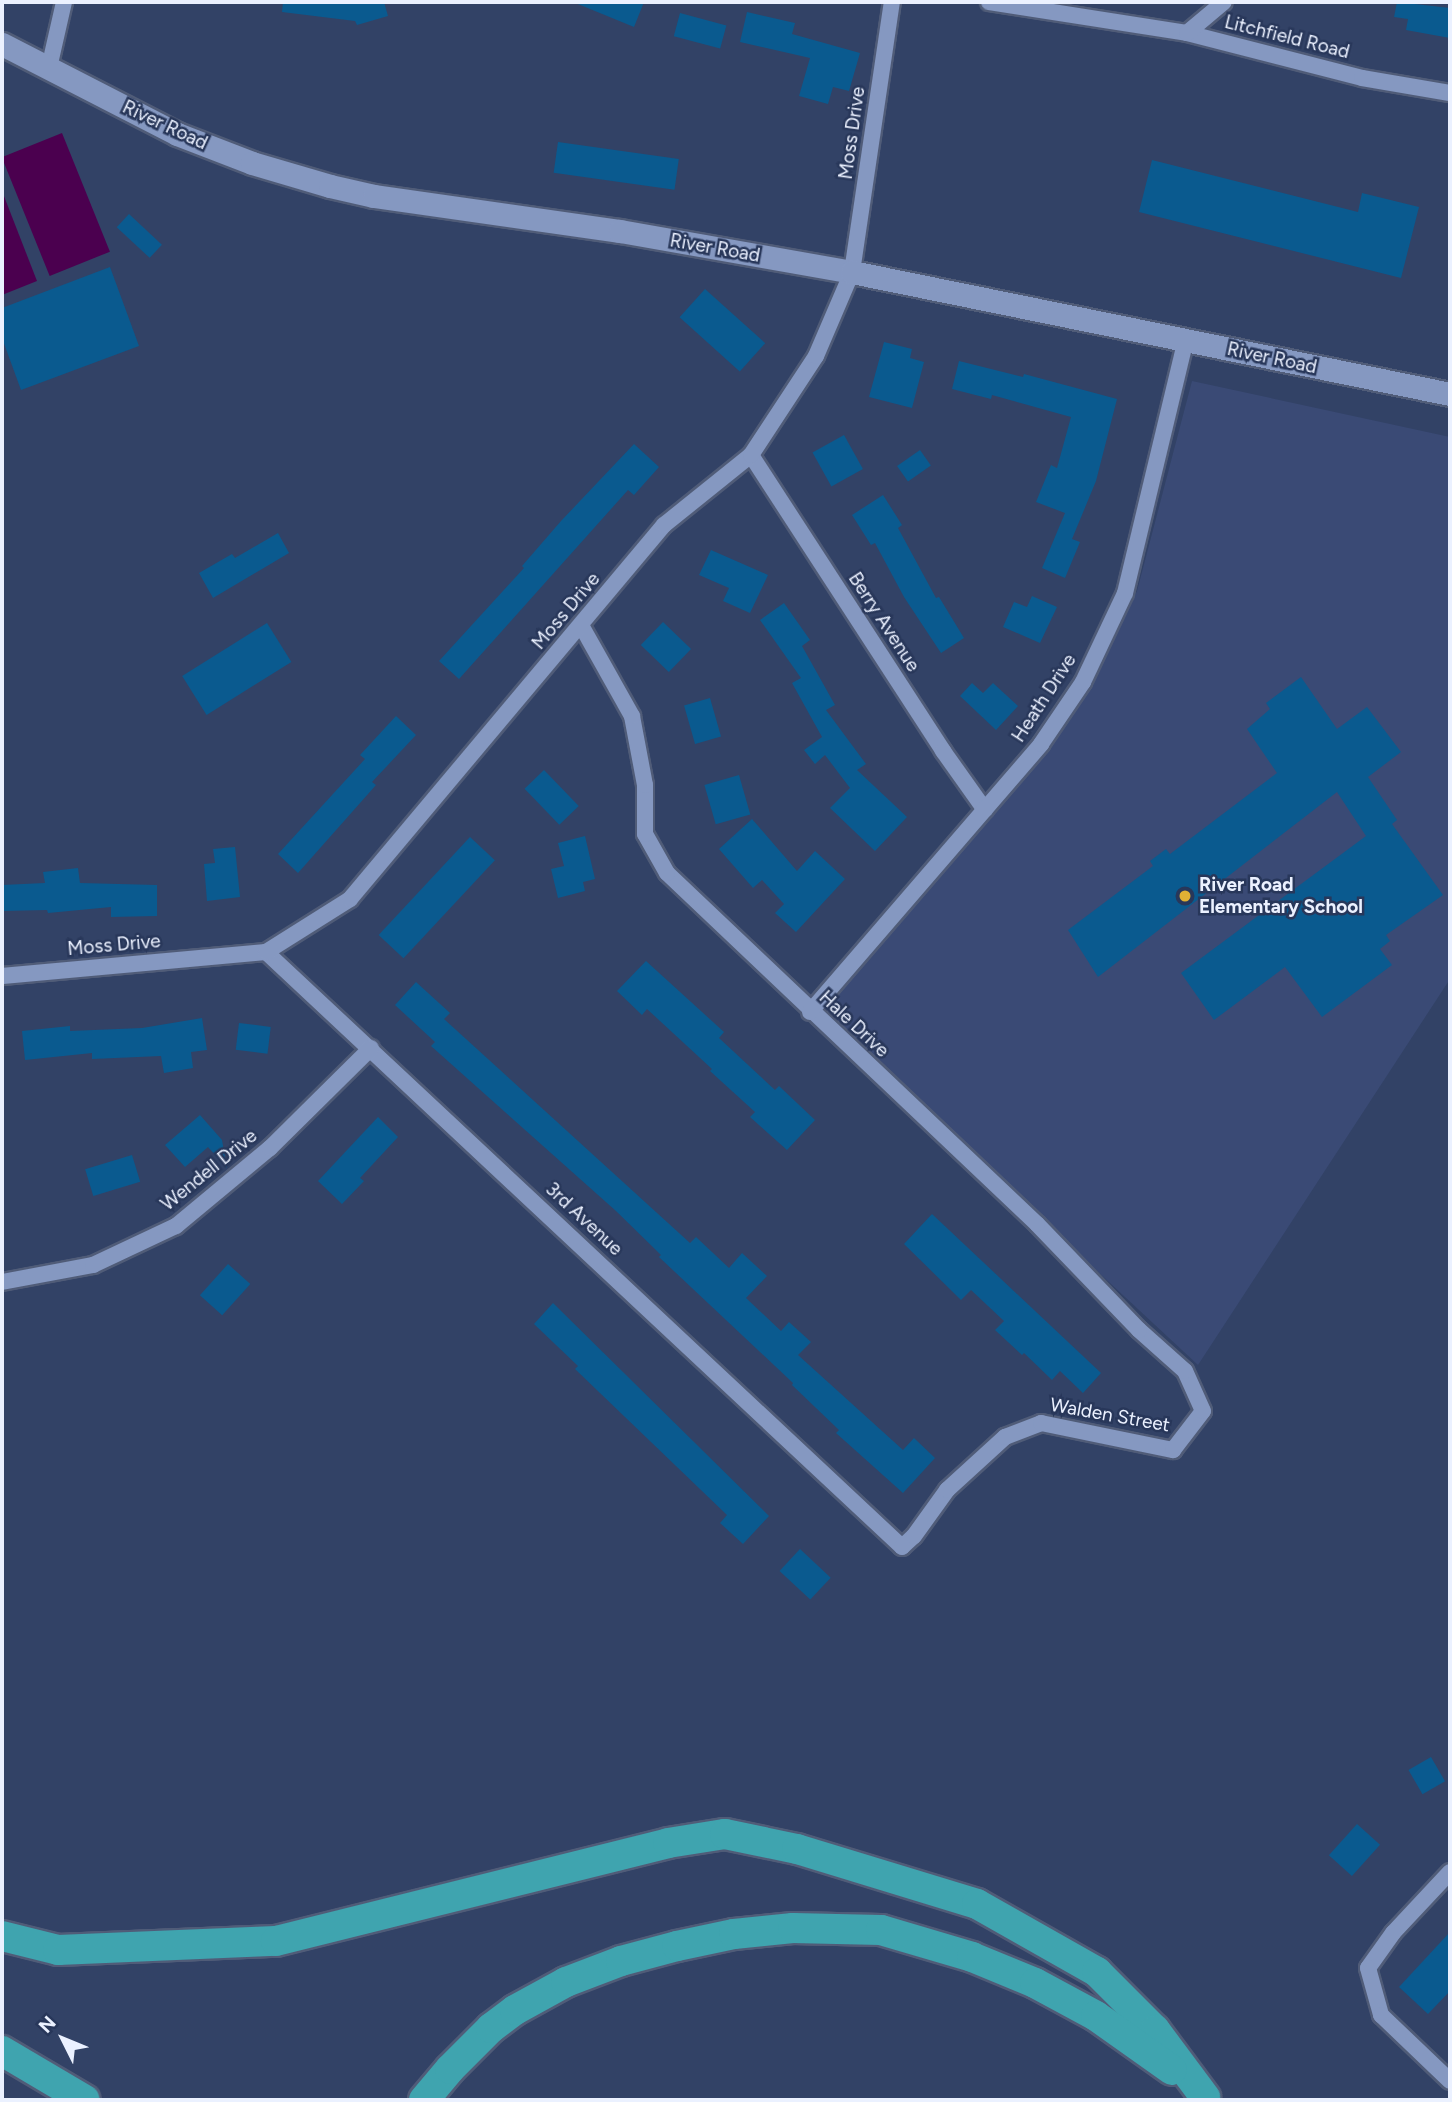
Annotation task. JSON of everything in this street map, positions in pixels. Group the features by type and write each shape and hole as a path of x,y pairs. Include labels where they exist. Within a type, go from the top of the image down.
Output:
{"highway":[{"path":"2,1936 58,1950 276,1941 668,1843 725,1834 797,1849 977,1904 1097,1972 1155,2031 1205,2096 1151,2053 1035,1983 972,1957 881,1930 822,1928 734,1934 677,1945 621,1961 566,1982 540,1995 491,2028 463,2054 424,2100"},
{"path":"2,2051 85,2100"}],"main road":[{"name":"River Road","path":"2,44 177,134 252,163 330,186 374,196 620,231 852,272 1450,394"}],"street":[{"path":"49,68 64,2"},
{"name":"Moss Drive","path":"2,976 266,952 350,900 664,525 751,455 816,356 852,272 892,2"},
{"name":"Litchfield Road","path":"989,2 1187,33 1335,72 1450,93"},
{"path":"1187,33 1224,2"},
{"name":"Heath Drive","path":"810,1012 1041,744 1083,682 1125,593 1186,339"},
{"name":"Berry Avenue","path":"751,455 943,751 985,810"},
{"name":"Hale Drive","path":"581,625 632,716 645,785 645,834 667,873 810,1012 1037,1224 1139,1330 1185,1371 1197,1397"},
{"name":"3rd Avenue","path":"266,952 872,1517"},
{"name":"Wendell Drive","path":"2,1282 93,1265 176,1226 270,1148 371,1048"},
{"name":"Walden Street","path":"872,1517 902,1547 914,1536 947,1489 1005,1437 1041,1423 1173,1450 1203,1411 1197,1397"},
{"path":"1450,1872 1393,1933 1368,1968 1381,2015 1450,2081"}],"shaded area":[{"path":"62,133 110,252 50,276 2,157"},
{"path":"2,191 37,281 2,295"},
{"name":"River Road Elementary School","path":"1192,381 1450,437 1450,979 1198,1365 819,1012 1047,749 1090,688 1137,591"}],"building":[{"path":"283,2 384,2 388,16 357,25 355,21 282,12"},
{"path":"573,2 644,2 634,27"},
{"path":"1397,2 1450,8 1450,38 1406,30 1408,19 1394,17"},
{"path":"747,12 795,23 792,34 860,53 849,91 833,87 828,104 799,96 810,58 740,42"},
{"path":"680,13 726,25 720,49 674,36"},
{"path":"558,142 679,159 674,190 554,173"},
{"path":"1152,160 1358,212 1362,193 1419,207 1401,278 1139,212"},
{"path":"129,214 162,245 150,258 117,227"},
{"path":"110,267 139,346 21,390 2,338 2,308"},
{"path":"705,289 765,343 740,371 680,317"},
{"path":"884,342 912,349 910,358 924,362 912,408 869,397"},
{"path":"959,361 1023,377 1024,374 1117,399 1096,481 1072,539 1080,542 1065,578 1042,568 1065,513 1036,502 1051,465 1057,468 1071,417 992,395 991,399 952,389"},
{"path":"844,435 863,469 831,487 813,452"},
{"path":"634,444 659,467 634,495 628,490 459,679 439,661 524,568 522,566 561,521"},
{"path":"920,450 931,466 908,482 897,466"},
{"path":"883,495 902,525 898,528 936,598 939,597 964,638 941,653 904,597 875,543 871,545 852,515"},
{"path":"278,533 289,553 213,598 199,573 232,554 235,558"},
{"path":"711,550 768,575 750,613 723,601 729,588 699,575"},
{"path":"1032,596 1057,607 1040,643 1003,627 1014,602 1027,607"},
{"path":"784,603 810,640 802,646 835,705 826,710 866,764 857,770 907,817 875,851 830,808 850,788 825,755 815,764 804,750 822,737 792,683 801,678 760,620"},
{"path":"663,622 691,649 669,672 641,645"},
{"path":"267,623 291,662 207,715 182,676"},
{"path":"1301,677 1337,729 1367,707 1401,752 1368,777 1397,820 1392,824 1443,895 1386,935 1390,941 1380,949 1392,965 1322,1017 1285,967 1214,1020 1181,973 1366,836 1337,792 1098,977 1068,930 1153,866 1150,861 1166,849 1170,854 1277,773 1247,729 1270,709 1266,703"},
{"path":"972,683 983,693 993,683 1018,706 996,730 960,696"},
{"path":"710,698 721,736 695,744 684,705"},
{"path":"396,716 416,735 372,782 376,785 298,873 278,854 365,759 360,755"},
{"path":"544,770 579,806 559,825 525,789"},
{"path":"739,775 750,814 716,824 704,785"},
{"path":"752,819 797,871 815,851 845,879 796,932 775,913 784,904 762,880 753,888 719,849"},
{"path":"585,836 595,879 583,882 585,891 558,898 551,869 564,866 558,843"},
{"path":"470,837 495,860 403,958 379,935"},
{"path":"235,847 240,897 207,901 204,864 215,863 213,849"},
{"path":"78,868 80,883 157,885 157,916 111,917 111,907 48,913 47,910 2,911 2,885 45,883 43,872"},
{"path":"646,961 724,1032 719,1038 775,1090 779,1086 815,1120 787,1150 750,1117 755,1112 710,1071 712,1069 647,1009 642,1015 617,991"},
{"path":"416,982 450,1013 444,1019 690,1243 696,1237 729,1268 742,1253 767,1276 746,1298 781,1331 789,1322 811,1342 798,1355 903,1450 914,1438 935,1458 903,1493 836,1433 839,1430 792,1385 793,1383 659,1257 661,1255 616,1211 431,1046 435,1042 395,1005"},
{"path":"202,1018 207,1050 191,1052 193,1068 164,1073 161,1056 92,1059 92,1053 25,1060 22,1031 70,1026 70,1031 142,1028"},
{"path":"239,1023 271,1027 267,1054 236,1050"},
{"path":"200,1115 222,1140 227,1168 208,1147 185,1167 165,1145"},
{"path":"378,1117 398,1137 360,1178 364,1181 342,1204 318,1181"},
{"path":"132,1155 140,1182 93,1196 85,1169"},
{"path":"932,1214 1101,1373 1083,1393 1060,1371 1052,1380 995,1330 1004,1321 971,1290 961,1300 904,1244"},
{"path":"228,1264 250,1284 222,1315 200,1295"},
{"path":"553,1303 769,1516 743,1544 720,1523 727,1515 575,1369 578,1366 534,1324"},
{"path":"800,1549 831,1578 810,1600 780,1571"},
{"path":"1431,1757 1445,1781 1422,1794 1408,1770"},
{"path":"1357,1824 1380,1845 1352,1876 1329,1855"},
{"path":"1450,1932 1450,1991 1428,2014 1399,1987"}],"place":[{"name":"River Road Elementary School","path":"1185,896"}]}
